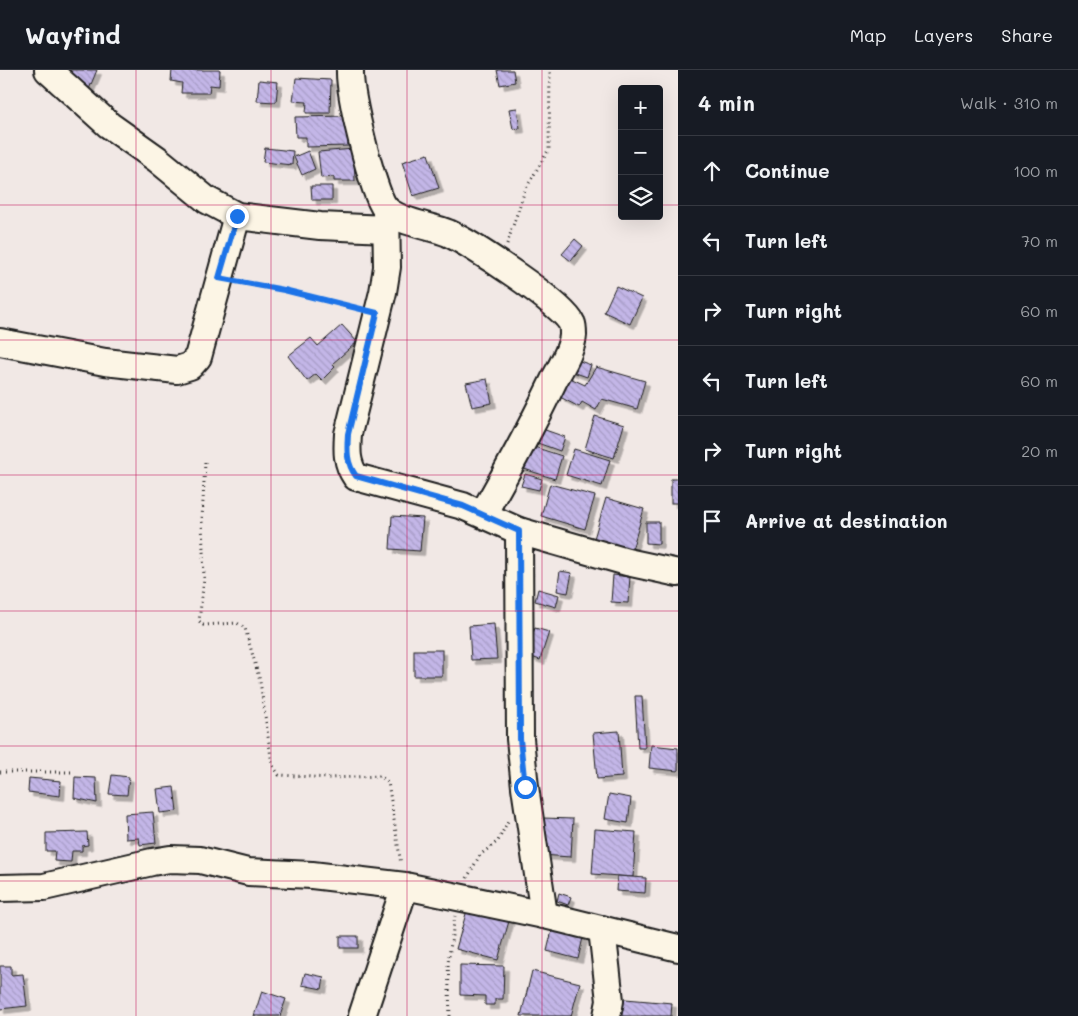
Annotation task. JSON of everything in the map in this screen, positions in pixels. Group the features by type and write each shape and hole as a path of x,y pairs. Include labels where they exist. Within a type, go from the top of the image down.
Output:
{"street":[{"path":"48,70 109,125 157,159 207,200 237,216 320,226 399,218 448,233 502,264 563,313 572,324 573,337 528,435 483,514"},
{"path":"350,70 352,98 386,219 386,267 348,434 347,455 350,469 356,476 367,481 432,496 483,514 519,531 627,562 678,573"},
{"path":"0,342 105,362 177,370 190,366 198,357 237,216"},
{"path":"519,531 520,739 525,787 544,915"},
{"path":"0,888 44,887 152,862 183,859 200,860 248,872 312,875 405,886 544,915 678,948"},
{"path":"362,1016 405,886"},
{"path":"602,929 610,1001 607,1016"}],"path":[{"path":"502,264 525,190 549,149 550,70"},
{"path":"219,278 284,290 377,313"},
{"path":"205,462 202,520 204,579 199,621 203,625 209,626 237,623 245,628 260,682 272,764 279,775 330,778 380,776 385,778 388,782 405,886"},
{"path":"0,772 75,772"},
{"path":"450,1016 448,963 457,898 476,860 498,841 510,817"}],"building":[{"path":"68,70 97,70 87,94 66,74"},
{"path":"172,70 220,70 219,86 210,85 209,93 181,93 182,83 171,81"},
{"path":"497,70 513,70 515,82 500,85"},
{"path":"296,78 331,80 330,113 306,113 307,102 293,101"},
{"path":"259,80 278,82 276,102 257,101"},
{"path":"517,108 520,128 513,129 509,109"},
{"path":"348,116 348,146 306,147 306,137 296,137 295,117"},
{"path":"265,148 293,151 292,165 263,162"},
{"path":"354,149 355,181 334,181 334,177 321,178 318,152"},
{"path":"308,151 315,169 302,175 294,157"},
{"path":"428,154 439,188 413,196 402,162"},
{"path":"311,186 332,186 332,200 312,200"},
{"path":"575,239 583,246 571,261 562,254"},
{"path":"616,286 642,298 630,324 604,312"},
{"path":"342,325 357,342 332,364 335,367 322,380 316,374 307,381 288,356 311,338 318,346"},
{"path":"574,359 591,365 587,377 570,371"},
{"path":"596,367 645,381 637,409 602,399 596,410 582,402 579,407 560,397 570,378 585,385"},
{"path":"487,379 492,403 472,407 466,383"},
{"path":"595,416 624,425 614,458 585,449"},
{"path":"534,426 565,437 560,451 529,440"},
{"path":"525,444 562,456 555,479 518,467"},
{"path":"574,449 610,460 602,486 566,475"},
{"path":"525,474 542,479 539,490 521,486"},
{"path":"671,479 678,479 678,503 671,503"},
{"path":"550,484 595,496 585,529 541,516"},
{"path":"606,498 644,509 631,553 593,542"},
{"path":"392,516 423,518 420,551 390,549"},
{"path":"646,522 659,522 659,544 646,543"},
{"path":"560,571 572,573 568,593 557,591"},
{"path":"613,575 630,577 628,603 611,602"},
{"path":"538,589 559,595 556,607 535,601"},
{"path":"494,624 497,659 471,660 469,626"},
{"path":"535,628 549,632 540,660 526,655"},
{"path":"414,650 442,650 442,676 414,676"},
{"path":"635,696 642,696 645,748 638,748"},
{"path":"619,731 622,777 597,779 593,733"},
{"path":"651,745 678,748 678,771 649,768"},
{"path":"112,775 129,777 127,795 109,794"},
{"path":"75,777 96,778 97,803 74,798"},
{"path":"29,778 61,781 60,796 28,792"},
{"path":"174,787 177,811 160,813 157,789"},
{"path":"609,794 631,798 628,823 605,819"},
{"path":"153,812 156,843 140,845 139,838 126,839 125,814"},
{"path":"543,818 573,819 571,857 540,855"},
{"path":"595,829 636,832 633,877 592,874"},
{"path":"87,832 88,845 82,846 82,851 72,851 71,862 54,861 55,851 46,851 46,833"},
{"path":"617,876 646,878 645,893 616,891"},
{"path":"559,893 571,897 568,905 557,901"},
{"path":"469,903 511,914 498,960 456,949"},
{"path":"554,922 585,929 578,959 547,951"},
{"path":"340,936 358,936 358,948 340,948"},
{"path":"460,965 504,966 503,999 495,999 495,1005 485,1005 485,996 460,995"},
{"path":"0,966 11,966 11,975 23,974 27,1006 0,1009"},
{"path":"532,971 580,983 571,1016 521,1016"},
{"path":"305,973 324,977 322,989 302,985"},
{"path":"262,991 286,999 280,1016 254,1016"},
{"path":"614,998 672,1003 671,1016 613,1016"}],"route":[{"path":"237,216 219,278 284,290 377,313 348,434 347,455 350,469 356,476 367,481 432,496 463,506 519,531 520,739 525,787"}]}
